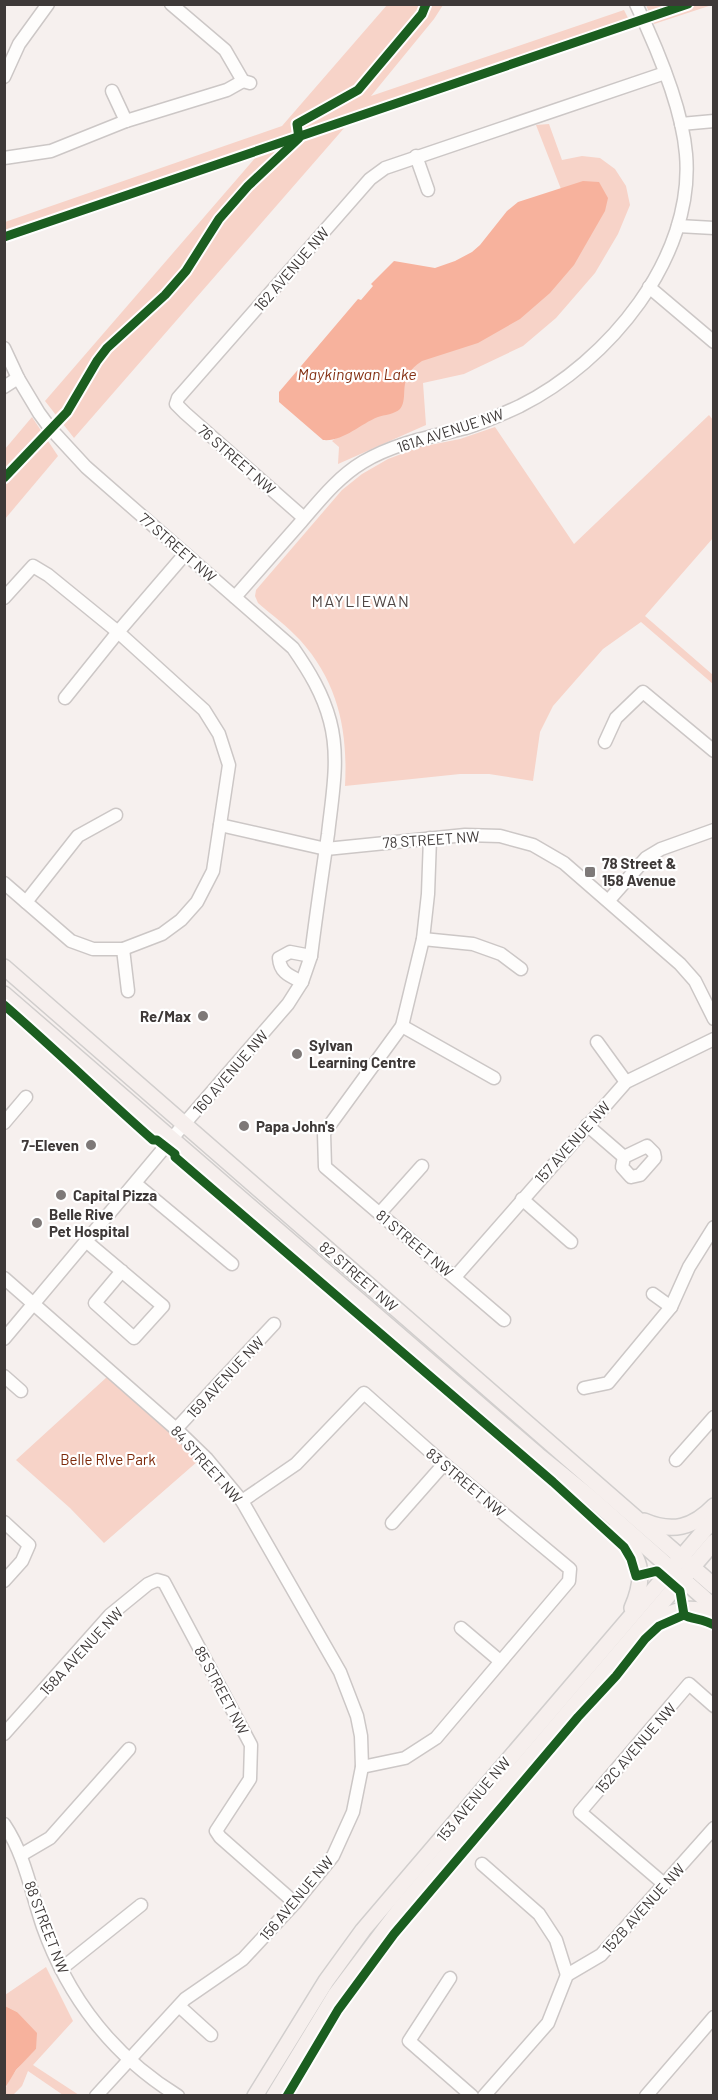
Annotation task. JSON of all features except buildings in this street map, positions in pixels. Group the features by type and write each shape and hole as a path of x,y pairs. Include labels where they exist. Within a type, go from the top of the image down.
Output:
{"main road":[{"name":"82 STREET NW","path":"4,967 635,1518 714,1607"},
{"name":"82 STREET NW","path":"4,994 538,1455 681,1568 714,1586"},
{"path":"538,1455 570,1492 626,1542 635,1554 641,1575 638,1595 622,1625"},
{"path":"635,1518 663,1527 676,1528 704,1517 714,1506"},
{"name":"153 AVENUE NW","path":"274,2096 330,2004 364,1955 400,1909 571,1708 681,1568 714,1519"},
{"name":"153 AVENUE NW","path":"255,2096 326,1981 363,1930 622,1625 681,1568 714,1542"},
{"path":"571,1708 594,1689 646,1631 660,1619 683,1608 714,1614"}],"street":[{"path":"4,77 19,44 48,4"},
{"name":"161A AVENUE NW","path":"235,597 304,518 350,471 375,456 420,438 481,423 521,405 584,365 630,315 649,286 678,226 686,191 687,172 681,124 665,73 636,4"},
{"path":"4,158 51,151 126,121 247,82 225,50 172,5"},
{"name":"162 AVENUE NW","path":"178,398 370,178 385,168 416,156 665,73"},
{"path":"112,91 126,121"},
{"path":"681,124 714,122"},
{"path":"416,156 428,190"},
{"path":"678,226 714,228"},
{"path":"649,286 714,342"},
{"name":"77 STREET NW","path":"4,348 18,378 50,428 86,467 293,648 323,698 331,722 336,752"},
{"path":"4,387 18,378"},
{"name":"76 STREET NW","path":"178,398 176,404 185,413 304,518"},
{"path":"65,698 185,554"},
{"path":"4,598 33,566 48,575 118,632 204,710 219,734 229,765 213,871 197,902 181,920 162,934 123,949 93,949 71,941 4,883"},
{"path":"605,742 616,718 644,692 714,751"},
{"name":"160 AVENUE NW","path":"4,1339 288,1004 302,982 311,956 326,849 336,752"},
{"path":"26,902 78,836 116,815"},
{"name":"78 STREET NW","path":"220,825 326,849 465,835 500,836 533,845 564,863 680,964 695,981 714,1018"},
{"path":"609,900 646,858 661,849 714,830"},
{"path":"430,838 428,894 423,939 402,1026 494,1078"},
{"path":"423,939 473,944 501,954 521,969"},
{"path":"123,949 128,991"},
{"path":"302,982 284,973 279,958 290,952 311,956"},
{"name":"81 STREET NW","path":"402,1026 324,1133 325,1167 504,1320"},
{"name":"157 AVENUE NW","path":"455,1277 626,1082 714,1039"},
{"path":"597,1042 626,1082"},
{"path":"4,1123 26,1097"},
{"path":"587,1125 624,1157"},
{"path":"380,1213 422,1166"},
{"path":"136,1184 232,1264"},
{"path":"522,1199 571,1242"},
{"path":"584,1388 608,1383 671,1307 689,1267 713,1229"},
{"path":"87,1242 122,1271 163,1306 134,1338 95,1303 122,1271"},
{"name":"84 STREET NW","path":"4,1278 176,1429 207,1459 242,1501 340,1672 357,1716 361,1736 362,1767"},
{"path":"653,1294 671,1307"},
{"name":"159 AVENUE NW","path":"176,1429 273,1324"},
{"path":"4,1376 21,1391"},
{"name":"83 STREET NW","path":"242,1501 296,1464 364,1393 444,1464 570,1569 569,1581 500,1661"},
{"path":"676,1460 714,1417"},
{"path":"392,1523 444,1464"},
{"path":"4,1522 29,1545 22,1561 4,1581"},
{"name":"158A AVENUE NW","path":"4,1734 110,1615 148,1584 157,1580 164,1582"},
{"name":"85 STREET NW","path":"164,1582 251,1745 250,1779 216,1831 295,1903"},
{"path":"362,1767 405,1758 436,1738 500,1661 461,1628"},
{"name":"152C AVENUE NW","path":"664,1884 580,1812 689,1684 714,1706"},
{"path":"21,1855 50,1838 129,1749"},
{"name":"156 AVENUE NW","path":"96,2096 178,2006 243,1959 295,1903 333,1856 352,1812 362,1767"},
{"name":"88 STREET NW","path":"4,1824 21,1855 44,1928 61,1969 92,2020 129,2059 178,2096"},
{"name":"152B AVENUE NW","path":"567,1975 602,1955 714,1828"},
{"path":"482,1864 539,1914 556,1940 567,1975 548,2023 484,2096"},
{"path":"61,1969 141,1905"},
{"path":"450,1978 409,2041 472,2096"},
{"path":"178,2006 211,2035"},
{"path":"646,2096 656,2090 714,2017"}],"green space":[{"path":"387,5 443,5 371,96 624,10 633,28 345,127 74,438 45,401 256,157 5,242 5,222 282,126"},
{"path":"646,5 712,5 654,24"},
{"path":"549,124 562,160 582,156 600,158 615,169 626,186 630,205 618,234 595,273 556,318 523,346 464,374 423,383 426,425 338,464 339,447 332,441 383,403 404,365 588,211 561,189 536,125"},
{"path":"709,415 714,421 713,538 645,616 713,675 713,684 641,622 603,649 553,706 540,732 533,781 489,774 460,774 345,786 345,745 332,690 313,656 300,640 258,603 255,596 256,590 342,490 362,474 388,459 420,447 460,439 495,427 574,544"},
{"path":"32,417 58,456 5,519 5,449"},
{"name":"Belle RIve Park","path":"107,1377 170,1431 198,1461 104,1543 70,1508 16,1460"},
{"path":"46,1967 73,2021 33,2065 79,2095 63,2095 28,2071 22,2086 13,2095 5,2095 11,2077 36,2049 17,2012 5,2006 5,1995"}],"water":[{"name":"Maykingwan Lake","path":"583,181 599,182 608,198 605,211 574,265 550,293 520,319 478,343 422,361 414,367 406,380 403,404 398,411 371,420 338,438 323,440 279,402 279,392 358,299 361,300 373,286 371,284 394,261 435,268 455,261 480,245 507,211 518,202"},
{"path":"5,2006 17,2012 37,2033 36,2049 16,2070 5,2088"}],"cycle path":[{"path":"4,478 67,412 107,348 165,295 186,271 219,219 248,186 299,138 297,124 358,90 422,14 426,4"},
{"path":"4,237 688,4"},
{"path":"4,1005 153,1140 157,1140 175,1154 175,1157 553,1482 624,1547 631,1559 636,1576 657,1571 680,1591 684,1615"},
{"path":"287,2096 338,2010 394,1934 578,1717 616,1676 645,1639 659,1626 684,1615 714,1625"}],"place":[{"name":"78 Street & 158 Avenue","path":"590,872"},
{"name":"Re/Max","path":"203,1016"},
{"name":"Sylvan Learning Centre","path":"297,1054"},
{"name":"Papa John's","path":"244,1126"},
{"name":"7-Eleven","path":"91,1145"},
{"name":"Capital Pizza","path":"61,1195"},
{"name":"Belle Rive Pet Hospital","path":"37,1223"}],"district":[{"name":"MAYLIEWAN","path":"361,600"}]}
